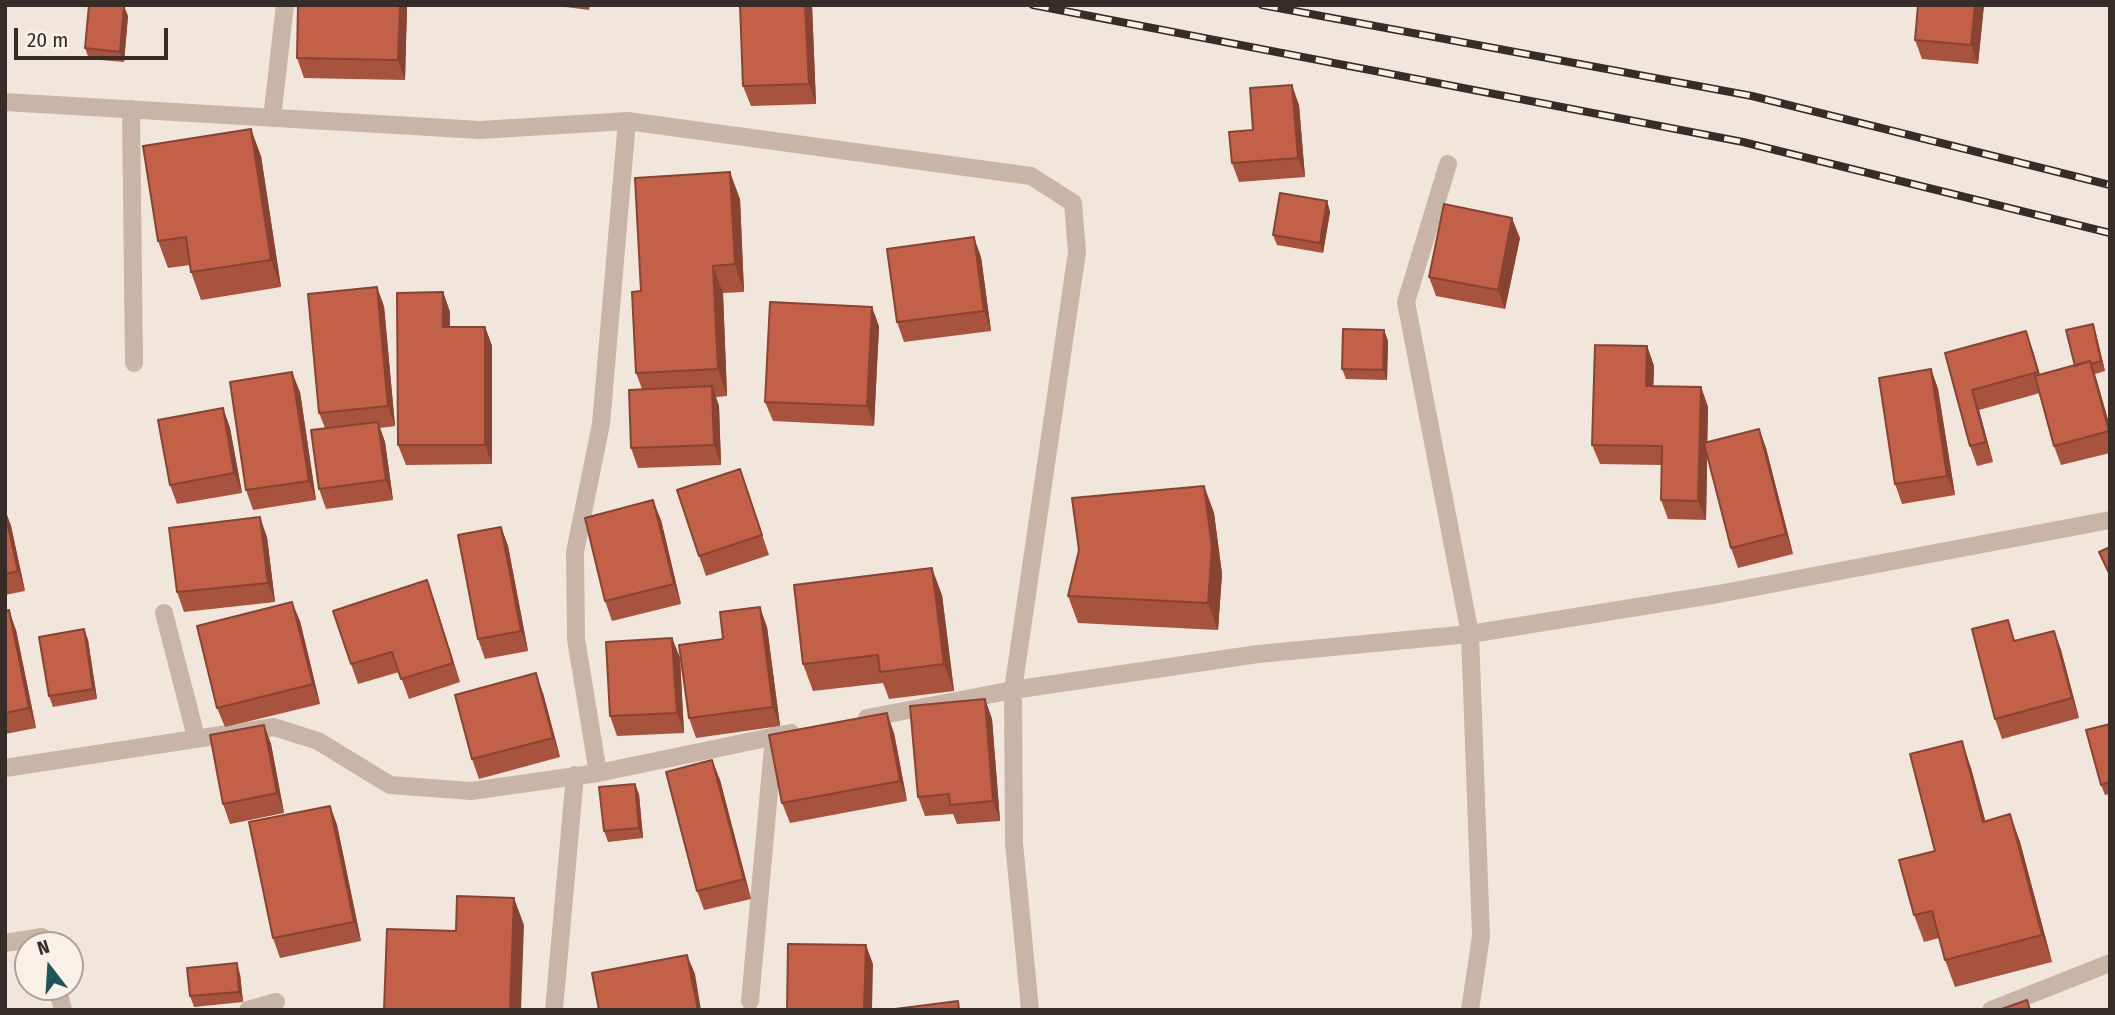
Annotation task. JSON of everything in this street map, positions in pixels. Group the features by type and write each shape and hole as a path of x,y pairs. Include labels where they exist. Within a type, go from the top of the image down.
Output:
{"street":[{"path":"272,118 285,5"},
{"path":"5,102 480,130 626,121 1031,176 1073,203 1077,252 1013,690 1014,843 1030,1010"},
{"path":"131,109 134,363"},
{"path":"598,773 576,639 575,552 601,424 626,121"},
{"path":"1448,164 1406,302 1470,634 1481,936 1470,1010"},
{"path":"853,721 1013,690 1258,654 1470,634 1718,594 2110,520"},
{"path":"164,613 196,737"},
{"path":"5,768 274,727 318,741 390,785 471,790 598,773 814,729"},
{"path":"750,1001 774,736"},
{"path":"554,1010 575,775"},
{"path":"1991,1010 2110,963"},
{"path":"248,1010 276,1002"}],"building":[{"path":"89,5 124,6 120,52 85,48"},
{"path":"298,5 400,5 398,60 297,58"},
{"path":"740,5 805,5 809,84 743,86"},
{"path":"1918,5 1975,5 1971,45 1915,40"},
{"path":"1292,85 1298,158 1232,163 1229,132 1253,130 1250,88"},
{"path":"251,129 271,260 191,272 186,237 158,241 143,146"},
{"path":"730,172 735,264 713,266 718,369 636,373 632,292 641,291 635,178"},
{"path":"1280,193 1327,201 1320,243 1273,235"},
{"path":"1444,204 1512,218 1498,290 1429,277"},
{"path":"974,237 984,311 897,322 887,249"},
{"path":"377,287 388,406 319,413 308,294"},
{"path":"443,292 443,327 485,327 485,445 398,445 397,293"},
{"path":"770,302 872,307 867,406 765,402"},
{"path":"2093,324 2101,361 2075,366 2066,330"},
{"path":"1343,329 1384,330 1383,370 1342,369"},
{"path":"2026,331 2038,372 1972,390 1986,442 1970,446 1945,353"},
{"path":"1595,345 1647,346 1646,386 1701,387 1698,501 1661,500 1662,446 1592,445"},
{"path":"2090,361 2109,431 2054,446 2035,376"},
{"path":"1931,369 1947,476 1895,484 1879,378"},
{"path":"292,372 309,481 246,490 230,382"},
{"path":"712,386 714,445 631,448 629,390"},
{"path":"223,408 234,473 170,485 158,420"},
{"path":"378,422 386,480 319,489 311,430"},
{"path":"1759,429 1786,534 1731,548 1704,443"},
{"path":"740,469 762,535 699,556 677,490"},
{"path":"1204,486 1212,547 1208,603 1068,596 1079,550 1072,498"},
{"path":"653,500 674,584 605,601 585,518"},
{"path":"5,513 18,571 5,574"},
{"path":"260,517 268,583 177,592 169,528"},
{"path":"501,527 521,631 478,639 458,535"},
{"path":"2110,547 2110,575 2099,552"},
{"path":"932,568 944,664 880,672 878,655 803,664 794,585"},
{"path":"427,580 453,663 401,679 392,652 351,664 333,611"},
{"path":"292,602 313,684 217,708 197,626"},
{"path":"760,607 773,707 689,718 679,645 723,639 720,612"},
{"path":"9,610 29,708 5,713 5,611"},
{"path":"2008,620 2014,641 2054,631 2072,698 1995,719 1972,629"},
{"path":"84,629 93,689 49,696 39,637"},
{"path":"672,638 677,713 610,716 606,642"},
{"path":"536,673 553,738 472,759 455,695"},
{"path":"985,699 993,801 950,805 949,794 918,797 910,706"},
{"path":"887,713 900,781 782,803 769,735"},
{"path":"2110,724 2110,782 2101,785 2086,730"},
{"path":"264,725 277,793 223,804 210,735"},
{"path":"1962,741 1983,822 2010,814 2042,935 1945,960 1932,911 1914,915 1899,860 1935,851 1910,754"},
{"path":"712,760 744,879 697,891 666,772"},
{"path":"635,784 639,828 604,831 599,787"},
{"path":"330,806 354,922 273,938 249,822"},
{"path":"457,896 514,898 510,1010 384,1010 387,929 456,931"},
{"path":"788,944 866,945 864,1010 787,1010"},
{"path":"687,955 698,1010 599,1010 592,973"},
{"path":"237,963 239,992 190,996 187,968"},
{"path":"2027,1000 2030,1010 1999,1010"},
{"path":"958,1001 959,1010 887,1010"}],"railway":[{"path":"1033,5 1743,142 2110,233"},
{"path":"1262,5 1752,96 2110,185"}]}
